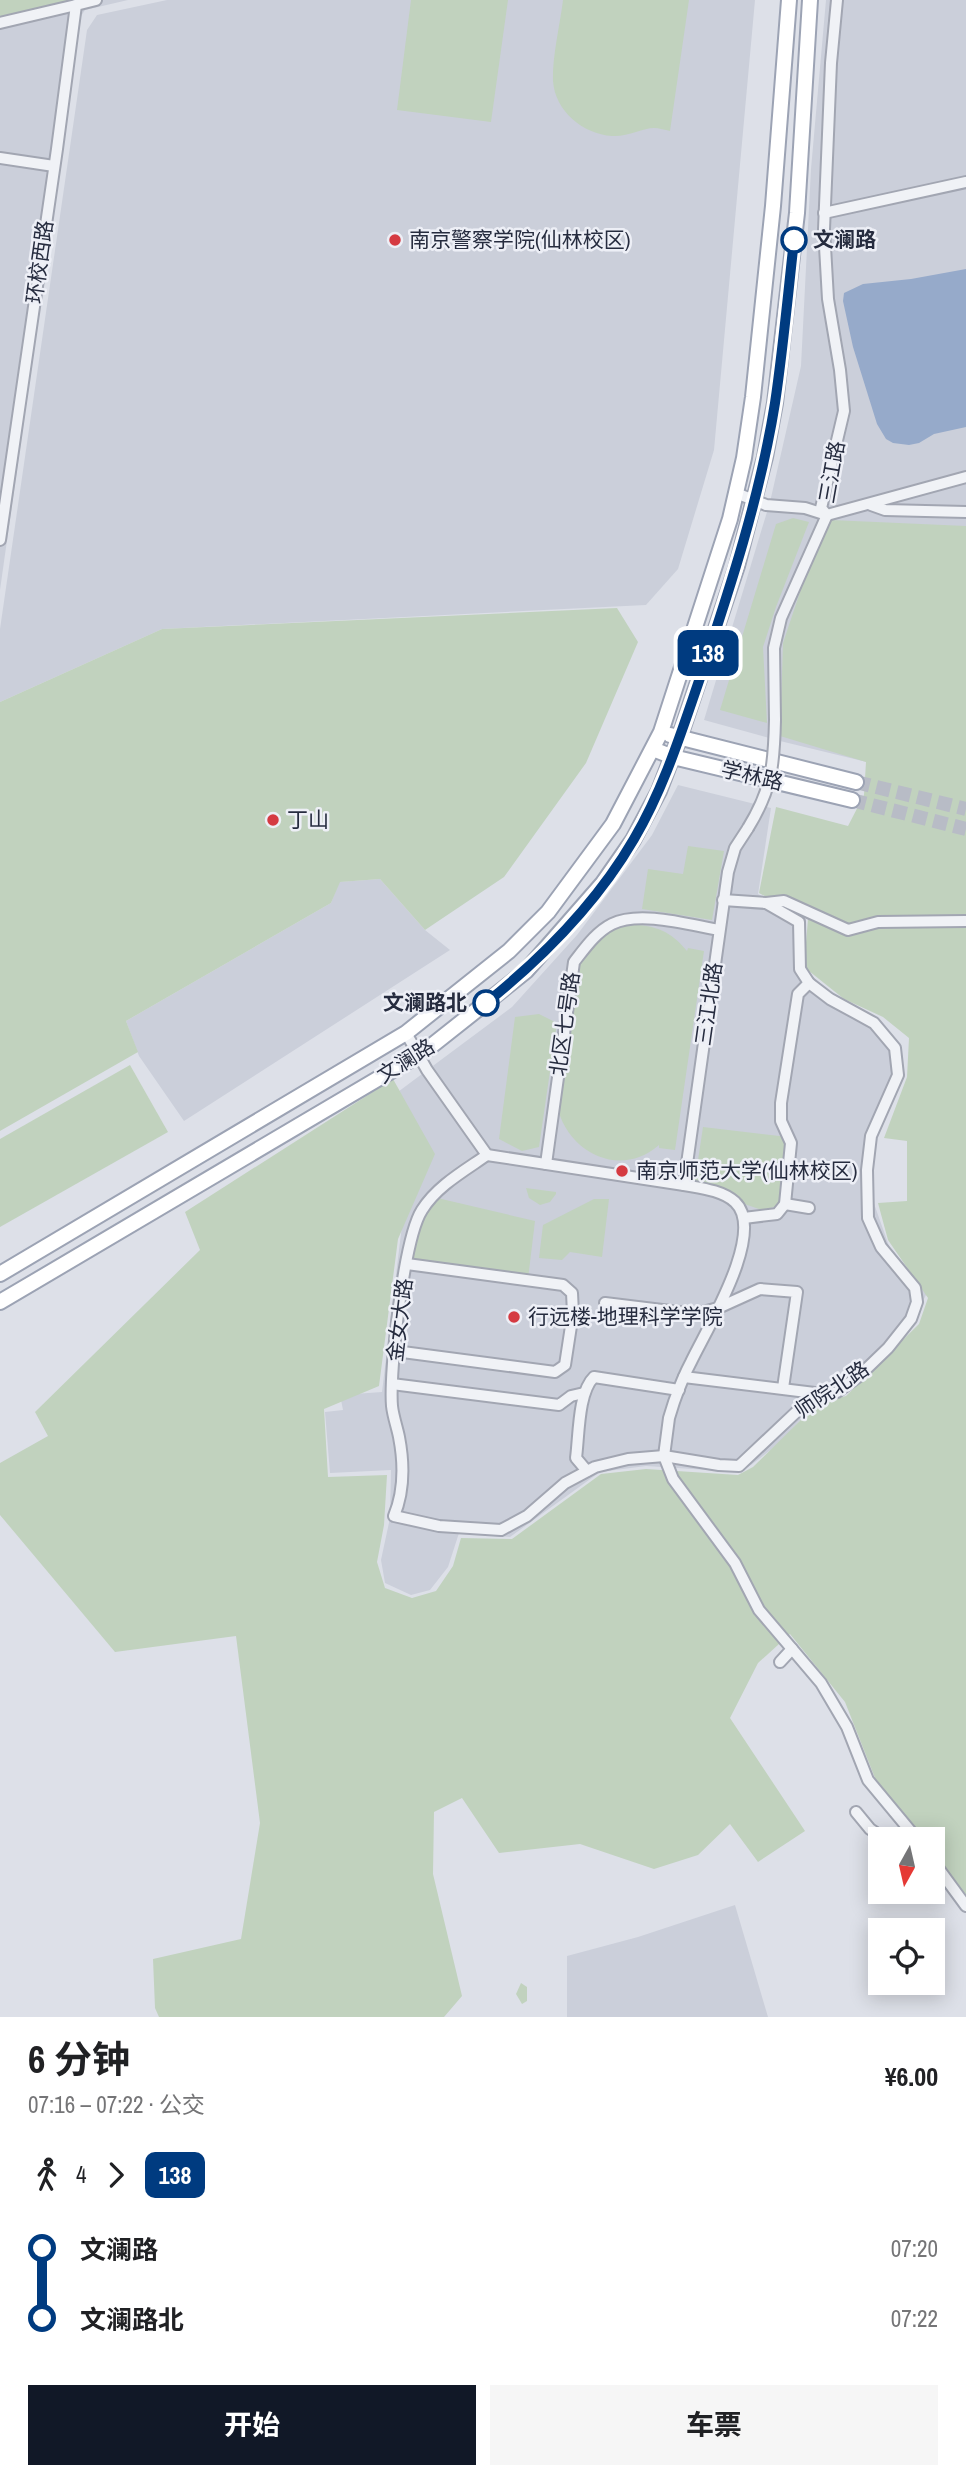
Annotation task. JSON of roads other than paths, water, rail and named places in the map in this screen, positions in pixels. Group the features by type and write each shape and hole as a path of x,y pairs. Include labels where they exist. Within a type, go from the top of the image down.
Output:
{"main road":[{"name":"文澜路","path":"0,1274 406,1033 509,951 548,912 613,824 661,732 736,493 753,397 773,206 789,0"},
{"name":"文澜路","path":"0,1302 420,1054 526,971 603,883 633,840 659,791 673,757 737,566 755,499 775,402 797,213 810,0"},
{"name":"学林路","path":"661,732 679,739 856,782"},
{"name":"学林路","path":"653,749 673,757 852,800"}],"street":[{"path":"0,23 93,0"},
{"name":"三江路","path":"771,780 775,720 774,648 781,618 827,515 821,508 844,411 828,299 824,213 831,63 837,0"},
{"name":"环校西路","path":"0,540 4,480 54,166 75,5"},
{"path":"0,158 54,166"},
{"path":"824,213 966,182"},
{"path":"736,493 766,505 805,508 827,515 966,477"},
{"path":"871,505 885,510 966,512"},
{"name":"三江北路","path":"684,1185 723,901 735,848 759,810 771,780"},
{"path":"723,901 784,901 848,930 878,922 966,921"},
{"path":"744,1218 777,1214 785,1204 791,1143 781,1121 781,1103 798,994 809,983 800,969 800,922 766,903"},
{"name":"北区七号路","path":"546,1164 574,962 590,942 611,924 631,917 719,930"},
{"name":"师院北路","path":"394,1516 439,1526 501,1530 527,1516 565,1483 595,1467 664,1456 739,1466 809,1401 837,1392 859,1376 888,1348 911,1319 917,1302 915,1288 881,1247 868,1218 867,1170 871,1136 898,1075 895,1048 874,1023 841,1006 809,983"},
{"path":"406,1033 427,1070 487,1155 684,1185 720,1193 736,1202 744,1218 736,1268 678,1390 669,1418 664,1456 673,1479 735,1563 759,1610 821,1683 847,1727 868,1780 907,1827"},
{"name":"金女大路","path":"394,1516 401,1494 402,1460 392,1405 394,1351 413,1230 422,1211 456,1176 487,1155"},
{"path":"785,1204 809,1208"},
{"path":"394,1351 555,1372 565,1366 572,1323 572,1293 563,1285 407,1264"},
{"path":"605,1303 695,1314 718,1308 760,1289 797,1292 783,1388"},
{"path":"587,1471 576,1458 584,1393 594,1377 678,1390"},
{"path":"684,1377 829,1394"},
{"path":"393,1384 559,1405 571,1396 584,1393"},
{"path":"780,1662 792,1649"},
{"path":"856,1812 868,1827"},
{"path":"945,1877 966,1906"}],"water":[{"path":"966,269 966,427 934,434 919,443 893,443 886,439 877,424 853,347 843,301 844,293 863,284"}],"tunnel":[{"path":"856,782 966,809"},
{"path":"852,800 966,829"}],"place":[{"name":"南京警察学院(仙林校区)","path":"395,240"},
{"name":"文澜路","path":"794,240"},
{"name":"丁山","path":"273,820"},
{"name":"文澜路北","path":"486,1003"},
{"name":"南京师范大学(仙林校区)","path":"622,1171"},
{"name":"行远楼-地理科学学院","path":"514,1317"}]}
